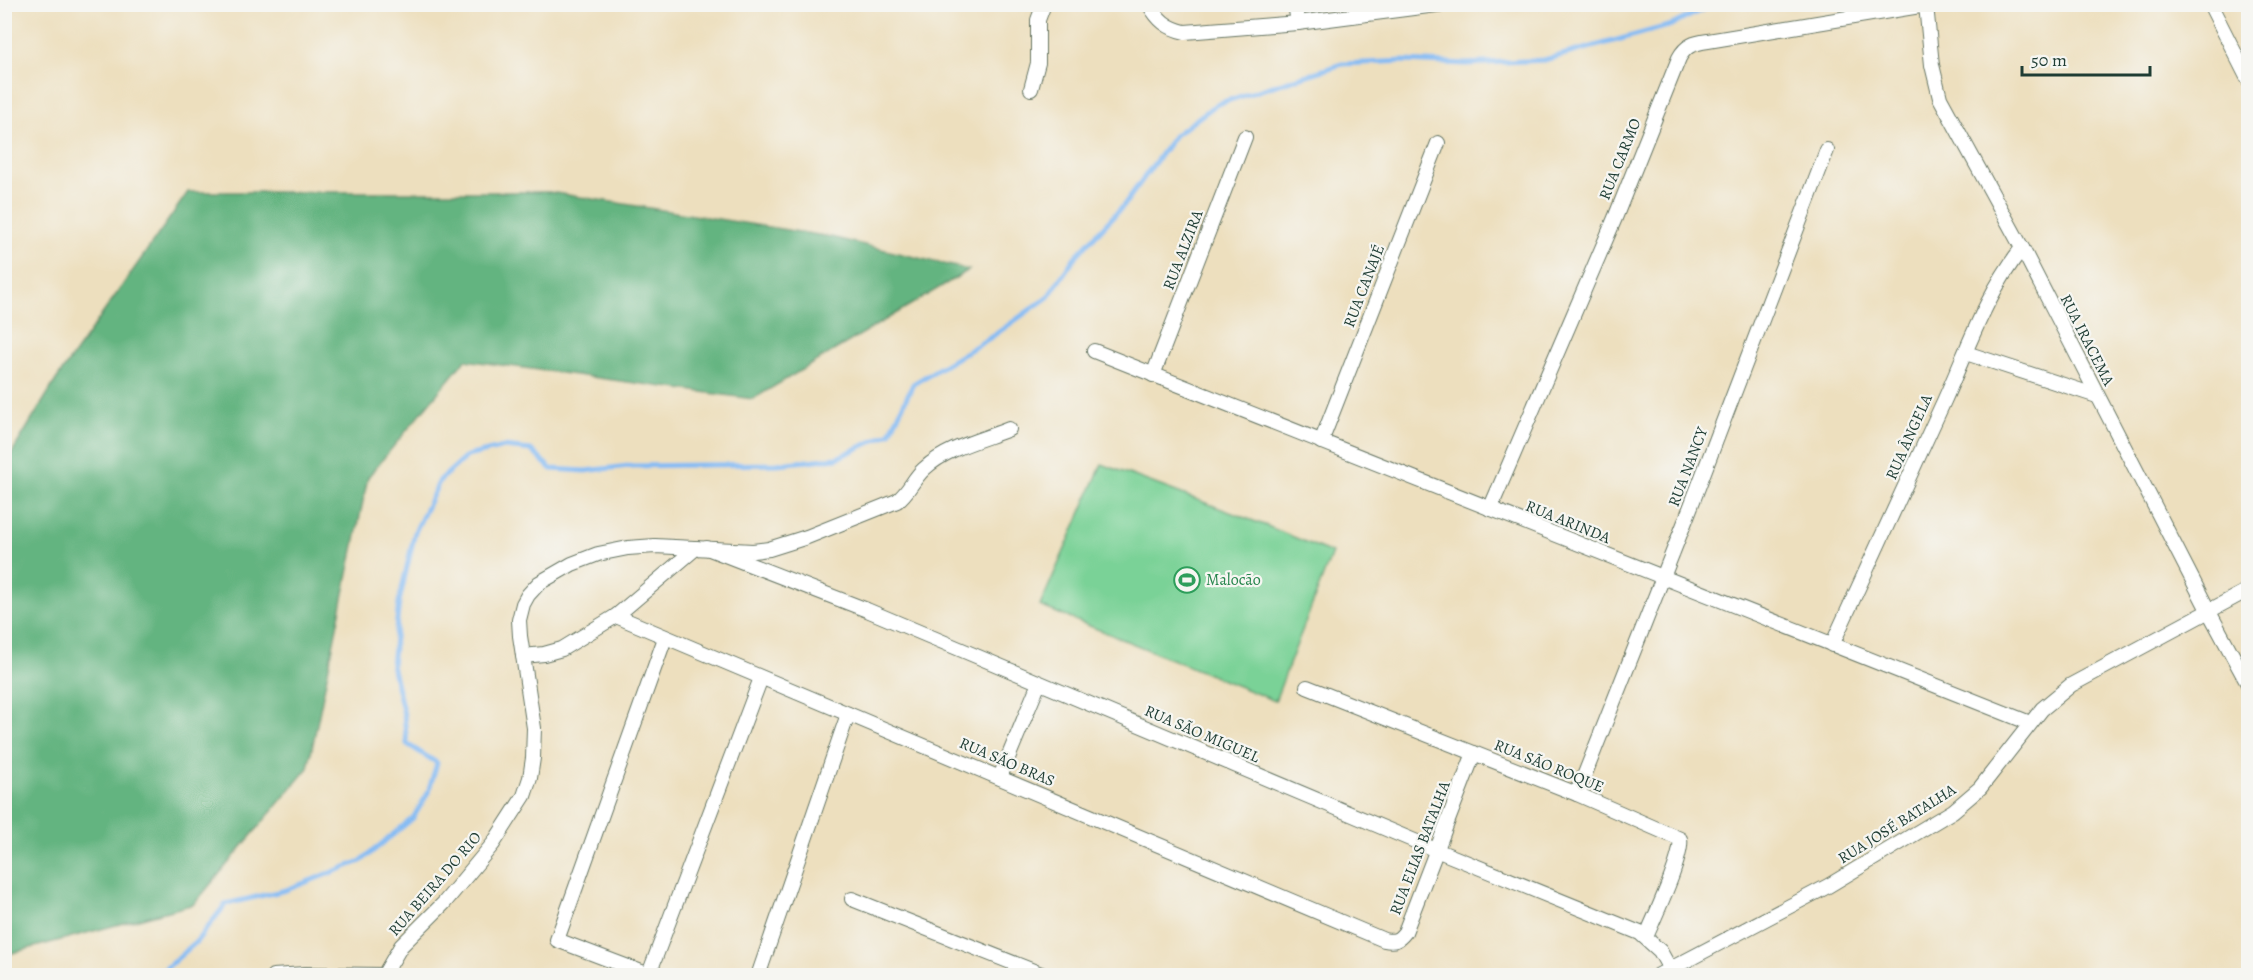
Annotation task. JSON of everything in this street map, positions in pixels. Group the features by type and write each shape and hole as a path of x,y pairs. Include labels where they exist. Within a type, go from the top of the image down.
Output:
{"street":[{"path":"1031,89 1038,63 1038,20 1044,4"},
{"path":"1149,4 1162,22 1172,29 1185,32 1298,23 1444,4"},
{"path":"1294,4 1298,23"},
{"path":"2210,4 2248,79"},
{"name":"RUA IRACEMA","path":"1928,5 1932,65 1940,98 2022,248 2248,684"},
{"name":"RUA CARMO","path":"1490,509 1685,48 1702,42 1928,5"},
{"name":"RUA ALZIRA","path":"1153,375 1245,137"},
{"name":"RUA CANAJÉ","path":"1321,441 1438,143"},
{"name":"RUA NANCY","path":"1576,794 1663,577 1827,150"},
{"name":"RUA ÂNGELA","path":"1832,645 1966,353 1989,297 2005,270 2022,248"},
{"name":"RUA ARINDA","path":"1094,351 2030,723"},
{"path":"1966,353 2097,396"},
{"name":"RUA BEIRA DO RIO","path":"385,975 393,958 406,940 444,903 493,844 524,796 532,768 534,728 522,656 519,620 523,604 539,583 572,564 598,554 637,547 769,549 897,501 905,495 923,469 934,461 952,451 1009,429"},
{"path":"522,656 544,654 562,649 616,616 701,548"},
{"name":"RUA SÃO MIGUEL","path":"701,548 867,610 1647,937 1660,951 1670,969"},
{"name":"RUA JOSÉ BATALHA","path":"1657,975 1828,886 1953,811 1980,788 2030,723 2054,698 2071,685 2248,590"},
{"name":"RUA SÃO BRAS","path":"616,616 1384,940"},
{"path":"665,638 557,940 650,975 761,678"},
{"path":"1000,777 1040,683"},
{"name":"RUA SÃO ROQUE","path":"1307,687 1576,794 1680,839 1681,844 1676,862 1647,937"},
{"path":"758,975 848,714"},
{"name":"RUA ELIAS BATALHA","path":"1384,940 1393,942 1405,933 1474,753"},
{"path":"852,899 1046,975"},
{"path":"273,975 385,975"}],"green space":[{"path":"188,192 549,192 831,237 969,270 753,399 465,360 368,477 308,768 194,904 5,955 5,464 56,380"},
{"name":"Malocão","path":"1102,464 1332,553 1275,701 1040,606"}],"waterway":[{"path":"157,976 196,942 226,904 286,890 361,861 413,818 428,793 437,763 407,744 404,715 392,665 399,602 415,532 440,480 467,456 504,447 531,450 551,469 585,471 629,466 777,464 837,458 890,433 913,384 993,336 1048,297 1075,257 1124,205 1175,135 1217,104 1342,64 1405,61 1466,64 1544,60 1672,25 1711,5 1721,4"}],"place":[{"name":"Malocão","path":"1187,580"}]}
